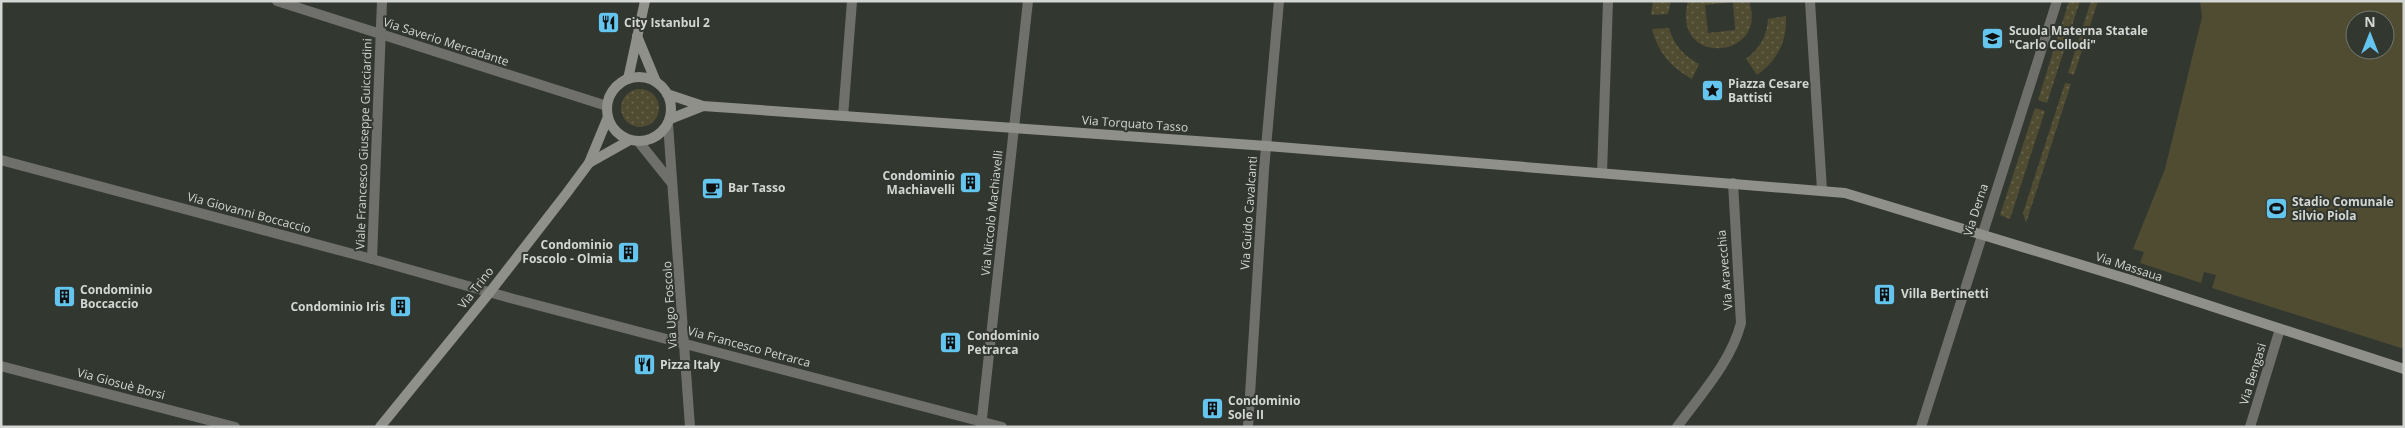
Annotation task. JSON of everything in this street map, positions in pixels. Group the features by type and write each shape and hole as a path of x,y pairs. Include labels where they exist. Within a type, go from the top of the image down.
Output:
{"street":[{"name":"Via Saverio Mercadante","path":"277,1 381,34 608,112"},
{"name":"Viale Francesco Giuseppe Guicciardini","path":"372,258 382,1"},
{"path":"628,79 645,1"},
{"path":"843,116 852,1"},
{"name":"Via Niccolò Machiavelli","path":"981,424 1028,1"},
{"name":"Via Guido Cavalcanti","path":"1248,427 1266,146 1279,1"},
{"path":"1608,1 1602,172 1822,190 1810,1"},
{"name":"Via Derna","path":"1921,427 2057,1"},
{"path":"637,36 656,82 667,94 671,106 669,122 660,133 650,140 634,140 620,135 612,127 608,112 614,90 628,79 642,78 656,82"},
{"name":"Via Torquato Tasso","path":"667,94 703,106 1602,172"},
{"name":"Via Torquato Tasso","path":"669,122 703,106"},
{"name":"Via Trino","path":"380,427 490,292 589,163 608,112"},
{"name":"Via Ugo Foscolo","path":"669,122 672,182 686,342 690,427"},
{"path":"634,140 672,182"},
{"name":"Via Trino","path":"589,163 634,140"},
{"name":"Via Giovanni Boccaccio","path":"1,160 372,258 490,292"},
{"name":"Via Aravecchia","path":"1677,427 1720,368 1736,341 1742,323 1733,183"},
{"name":"Via Massaua","path":"1822,190 1845,193 1982,234 2404,369"},
{"name":"Via Francesco Petrarca","path":"490,292 686,342 981,424 1002,427"},
{"name":"Via Bengasi","path":"2250,427 2280,328"},
{"name":"Via Giosuè Borsi","path":"1,366 234,427"}],"shaded area":[{"path":"1653,1 1671,1 1668,14 1651,15"},
{"path":"1688,1 1749,1 1752,21 1746,35 1734,45 1720,48 1705,46 1693,38 1686,23","holes":["1733,2 1735,30 1708,33 1705,5"]},
{"path":"2069,1 2080,1 2047,103 2038,100"},
{"path":"2091,1 2098,1 2074,75 2068,73"},
{"name":"Stadio Comunale Silvio Piola","path":"2200,1 2404,1 2404,349 2212,288 2216,275 2204,272 2201,283 2140,263 2144,252 2133,249 2165,169 2202,17"},
{"path":"1786,16 1785,34 1780,49 1771,63 1757,75 1746,59 1762,41 1768,19"},
{"path":"1669,28 1680,49 1699,64 1692,79 1677,69 1658,46 1652,29"},
{"path":"2065,83 2071,84 2026,223 2023,213"},
{"path":"640,89 654,94 659,108 654,122 640,127 626,122 621,108 626,94"},
{"path":"2035,108 2045,111 2010,219 2000,215"}],"place":[{"name":"City Istanbul 2","path":"608,23"},
{"name":"Scuola Materna Statale \"Carlo Collodi\"","path":"1993,38"},
{"name":"Piazza Cesare Battisti","path":"1712,91"},
{"name":"Condominio Machiavelli","path":"971,183"},
{"name":"Bar Tasso","path":"712,188"},
{"name":"Stadio Comunale Silvio Piola","path":"2276,209"},
{"name":"Condominio Foscolo - Olmia","path":"629,252"},
{"name":"Villa Bertinetti","path":"1885,294"},
{"name":"Condominio Boccaccio","path":"64,297"},
{"name":"Condominio Iris","path":"401,307"},
{"name":"Condominio Petrarca","path":"951,343"},
{"name":"Pizza Italy","path":"644,365"},
{"name":"Condominio Sole II","path":"1212,408"}]}
